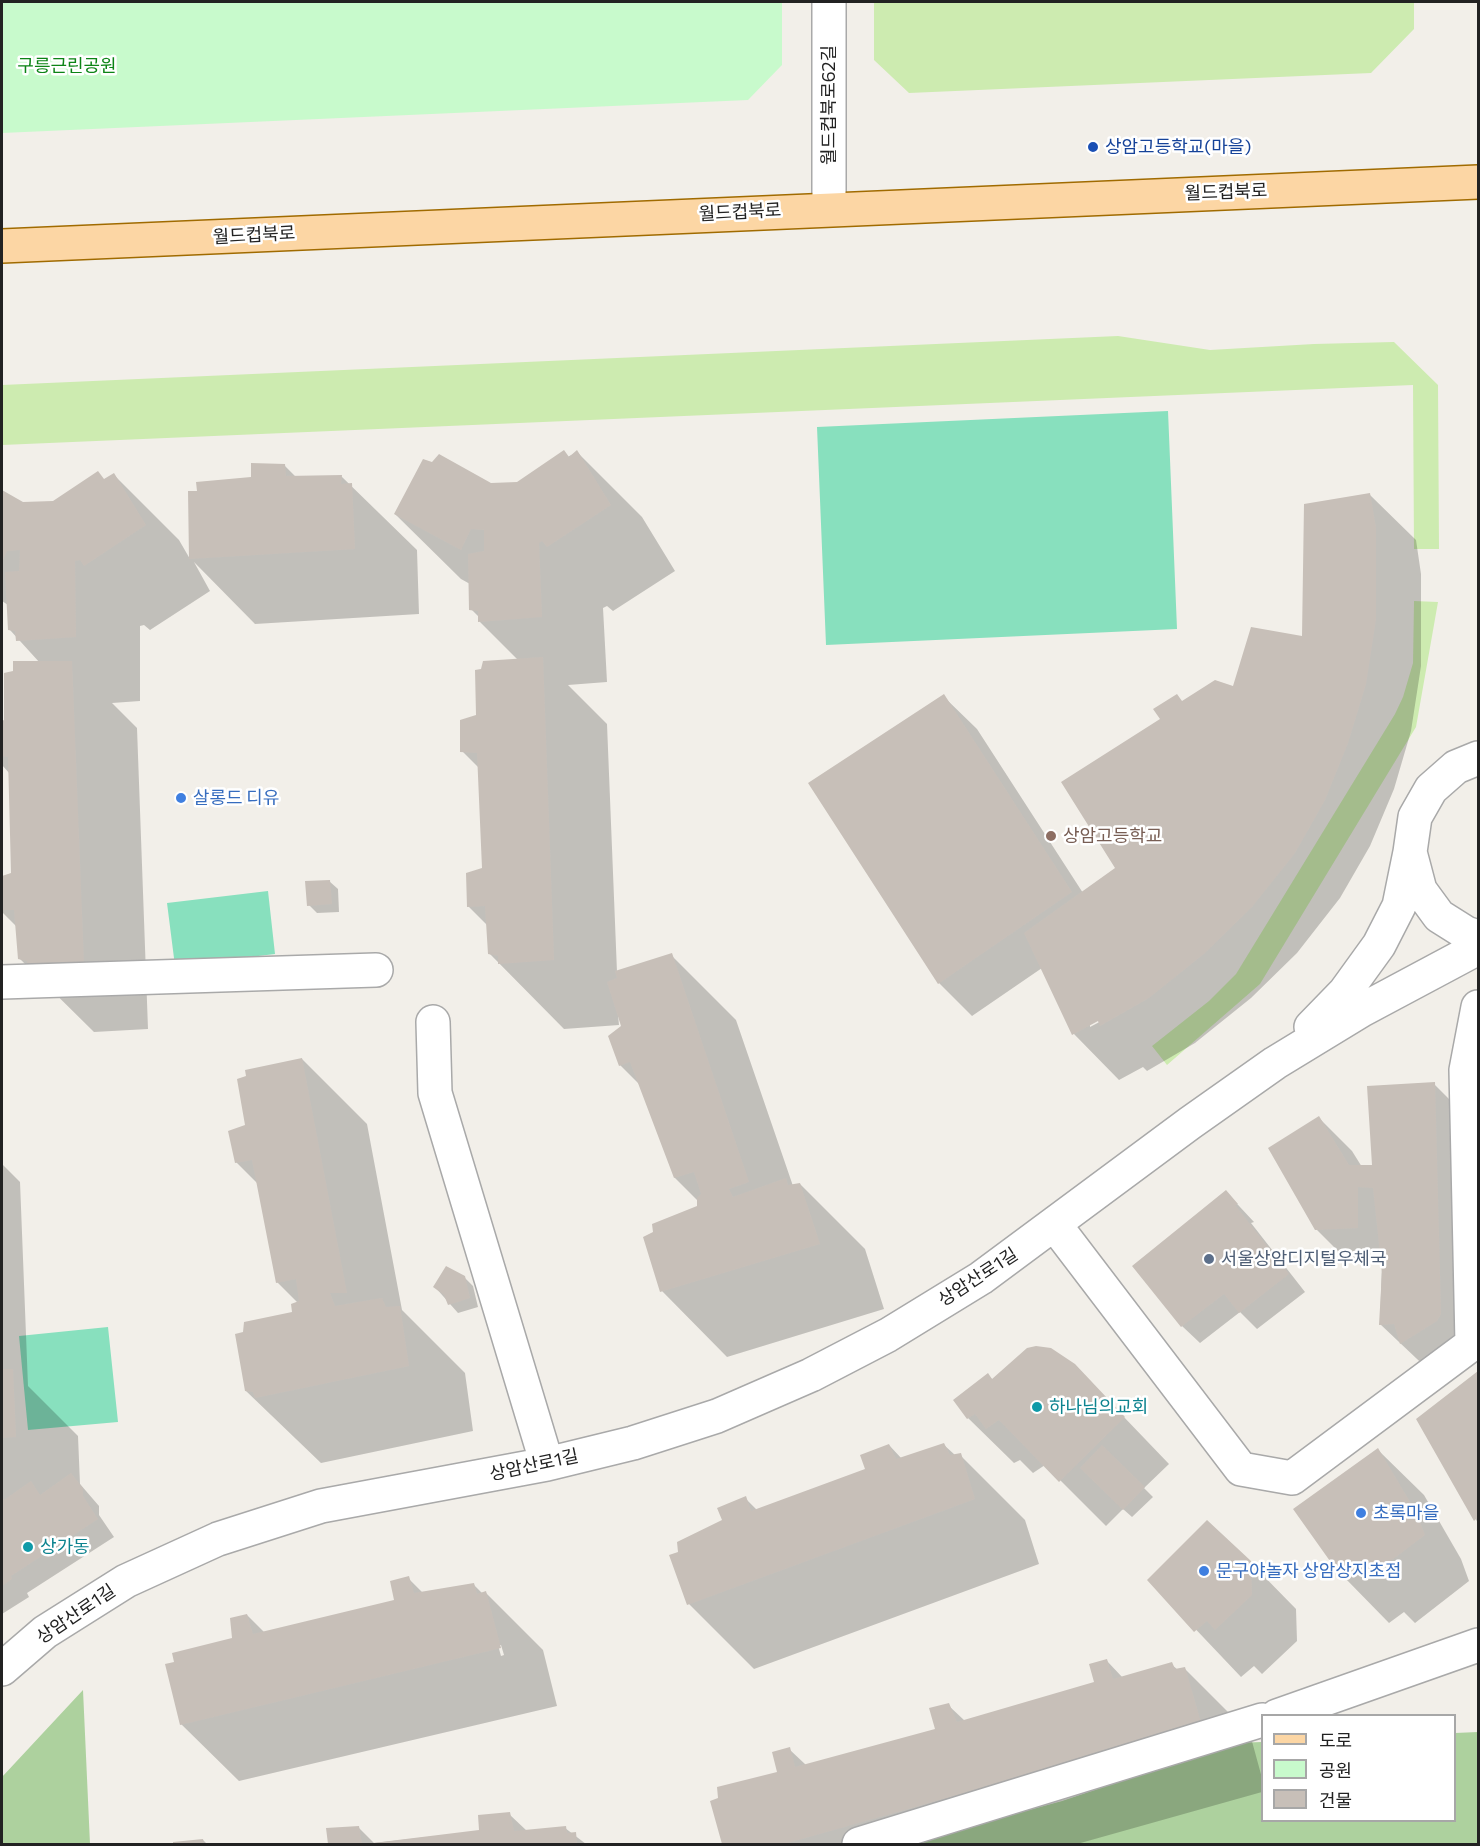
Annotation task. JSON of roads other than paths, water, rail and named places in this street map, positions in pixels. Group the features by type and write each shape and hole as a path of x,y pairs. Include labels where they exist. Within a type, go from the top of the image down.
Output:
{"main road":[{"name":"월드컵북로","path":"2,246 829,208 1479,182"}],"street":[{"name":"월드컵북로62길","path":"829,2 829,208"},
{"path":"1275,1063 1345,992 1378,945 1400,906 1415,817 1431,789 1456,767 1479,758"},
{"path":"1410,852 1420,890 1439,916 1466,933 1479,937"},
{"path":"1275,1063 1362,1010 1479,948"},
{"path":"2,982 376,970"},
{"path":"1055,1225 1241,1469 1292,1478 1472,1344 1466,1070 1479,1007"},
{"path":"433,1022 435,1093 547,1464"},
{"name":"상암산로1길","path":"2,1669 45,1632 126,1581 218,1539 321,1506 547,1464 633,1443 717,1416 811,1376 888,1335 981,1278 1275,1063"},
{"path":"1283,1714 1479,1645"},
{"path":"859,1845 1261,1721"}],"place":[{"name":"상암고등학교(마을)","path":"1093,147"},
{"name":"살롱드 디유","path":"181,798"},
{"name":"상암고등학교","path":"1051,836"},
{"name":"서울상암디지털우체국","path":"1209,1259"},
{"name":"하나님의교회","path":"1037,1407"},
{"name":"초록마을","path":"1361,1513"},
{"name":"상가동","path":"28,1547"},
{"name":"문구야놀자 상암상지초점","path":"1204,1571"}],"park label":[{"name":"구릉근린공원","path":"67,66"}]}
